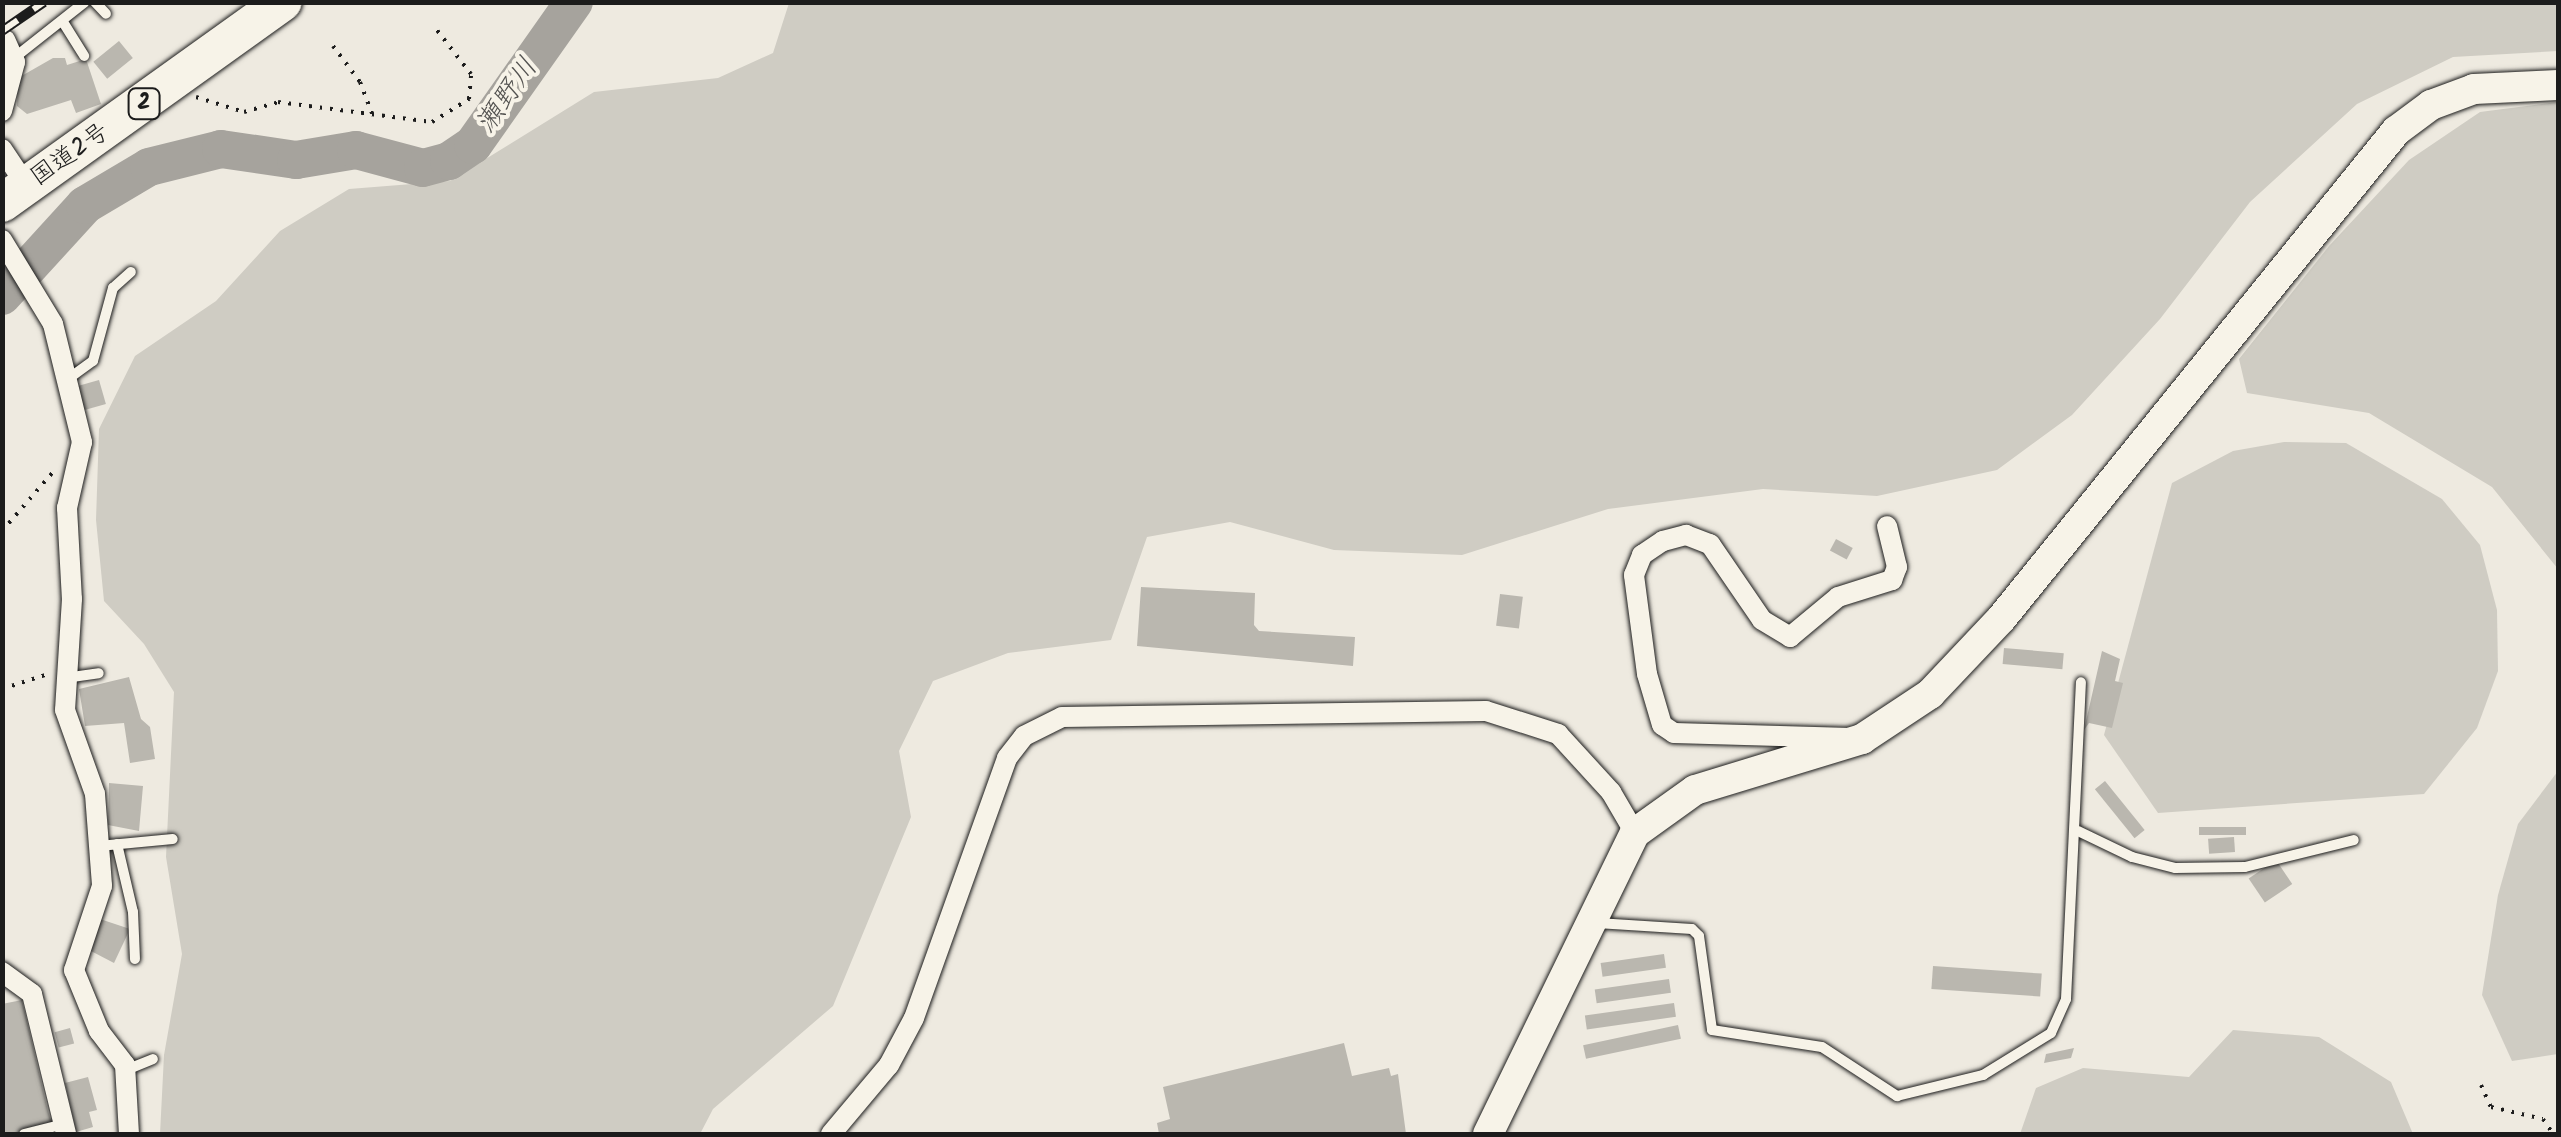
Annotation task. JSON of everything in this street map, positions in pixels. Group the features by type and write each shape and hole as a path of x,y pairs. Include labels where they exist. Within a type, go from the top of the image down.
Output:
{"highway":[{"name":"国道2号","path":"14,194 283,2"}],"street":[{"path":"2,111 10,49"},
{"path":"1488,1134 1635,833 1696,790 1862,740 1930,694 2001,619 2396,130 2430,106 2474,89 2558,84"},
{"path":"2,149 14,194"},
{"path":"2,240 46,310 68,380 81,448 67,508 72,599 64,710 95,794 108,845 102,886 74,955 84,996 126,1070 129,1134"},
{"path":"1862,740 1674,734 1662,725 1647,674 1634,574 1642,555 1663,541 1686,535 1710,544 1762,620 1790,637 1838,597 1892,580 1897,568 1887,526"},
{"path":"831,1134 889,1066 914,1018 1006,758 1024,736 1062,718 1486,711 1558,734 1611,792 1635,833"},
{"path":"2,972 32,994 65,1130"}],"lane":[{"path":"10,49 62,22 86,2"},
{"path":"96,2 106,14"},
{"path":"62,22 84,56"},
{"path":"68,380 93,360 112,288 132,272"},
{"path":"65,674 99,673"},
{"path":"1591,922 1692,929 1699,936 1712,1030 1822,1046 1877,1088 1897,1096 1922,1093 2006,1063 2052,1032 2060,1018 2070,979 2082,682"},
{"path":"2078,831 2132,857 2175,868 2245,866 2354,840"},
{"path":"136,960 133,912 108,845 173,839"},
{"path":"84,996 107,1020"},
{"path":"126,1070 153,1060"},
{"path":"24,1134 65,1130"}],"path":[{"path":"180,79 220,109 244,112 278,102 374,119 432,122 468,99 466,61 433,25"},
{"path":"332,46 360,82 374,119"},
{"path":"2,531 30,493 81,448"},
{"path":"2,689 65,674"},
{"path":"2481,1084 2492,1108 2542,1119 2553,1134"}],"shaded area":[{"path":"789,3 2558,3 2558,51 2453,57 2357,104 2250,202 2160,319 2072,415 1997,470 1877,496 1763,489 1608,509 1462,555 1334,550 1230,522 1147,537 1111,640 1008,653 933,681 899,751 911,817 833,1006 713,1109 700,1134 160,1134 164,1055 182,954 166,857 174,692 144,644 104,601 96,520 99,429 135,356 216,301 280,231 349,189 450,181 594,92 718,78 773,53"},
{"path":"2558,102 2558,569 2492,487 2369,413 2247,393 2239,359 2329,246 2409,160 2480,112"},
{"path":"2284,442 2346,443 2442,499 2480,545 2497,610 2498,671 2477,728 2424,794 2158,813 2104,735 2172,483 2233,451"},
{"path":"2558,771 2558,1054 2512,1061 2482,995 2498,895 2518,824"},
{"path":"2233,1030 2319,1037 2391,1082 2413,1134 2020,1134 2036,1088 2083,1068 2189,1077"}],"building":[{"path":"119,41 133,58 107,79 93,62"},
{"path":"53,58 65,58 67,65 86,59 101,104 76,113 71,100 27,114 17,106 18,78"},
{"path":"99,380 106,404 84,410 77,386"},
{"path":"1836,539 1853,548 1847,559 1830,550"},
{"path":"1141,587 1255,593 1254,625 1259,631 1355,637 1353,666 1137,646"},
{"path":"1500,594 1523,597 1519,629 1496,626"},
{"path":"2004,648 2064,653 2062,669 2003,664"},
{"path":"2102,651 2120,659 2115,681 2123,683 2112,728 2089,723 2084,730"},
{"path":"129,677 141,719 150,727 155,759 130,763 124,723 85,726 79,689"},
{"path":"2105,781 2145,830 2135,838 2095,789"},
{"path":"109,783 143,786 139,831 108,825"},
{"path":"2199,827 2246,827 2246,835 2199,835"},
{"path":"2234,837 2235,852 2209,854 2208,839"},
{"path":"2276,860 2292,884 2265,902 2249,878"},
{"path":"100,919 130,929 114,963 89,950"},
{"path":"1664,954 1666,968 1603,977 1601,963"},
{"path":"1933,966 2042,974 2040,997 1931,989"},
{"path":"1669,979 1671,993 1597,1003 1595,989"},
{"path":"22,1000 55,1134 2,1134 2,1004"},
{"path":"1674,1003 1676,1017 1587,1029 1585,1016"},
{"path":"1678,1025 1681,1039 1586,1059 1583,1045"},
{"path":"70,1028 74,1043 59,1048 55,1032"},
{"path":"1344,1043 1352,1076 1389,1068 1391,1076 1398,1074 1406,1134 1159,1134 1157,1123 1170,1119 1163,1087"},
{"path":"2074,1048 2071,1058 2044,1063 2046,1054"},
{"path":"88,1077 97,1110 89,1112 93,1127 76,1132 65,1083"}],"waterway":[{"name":"瀬野川","path":"2,296 85,205 149,167 221,149 296,160 356,150 423,168 449,161 473,145 574,2"}],"railway":[{"path":"2,31 44,2"}]}
